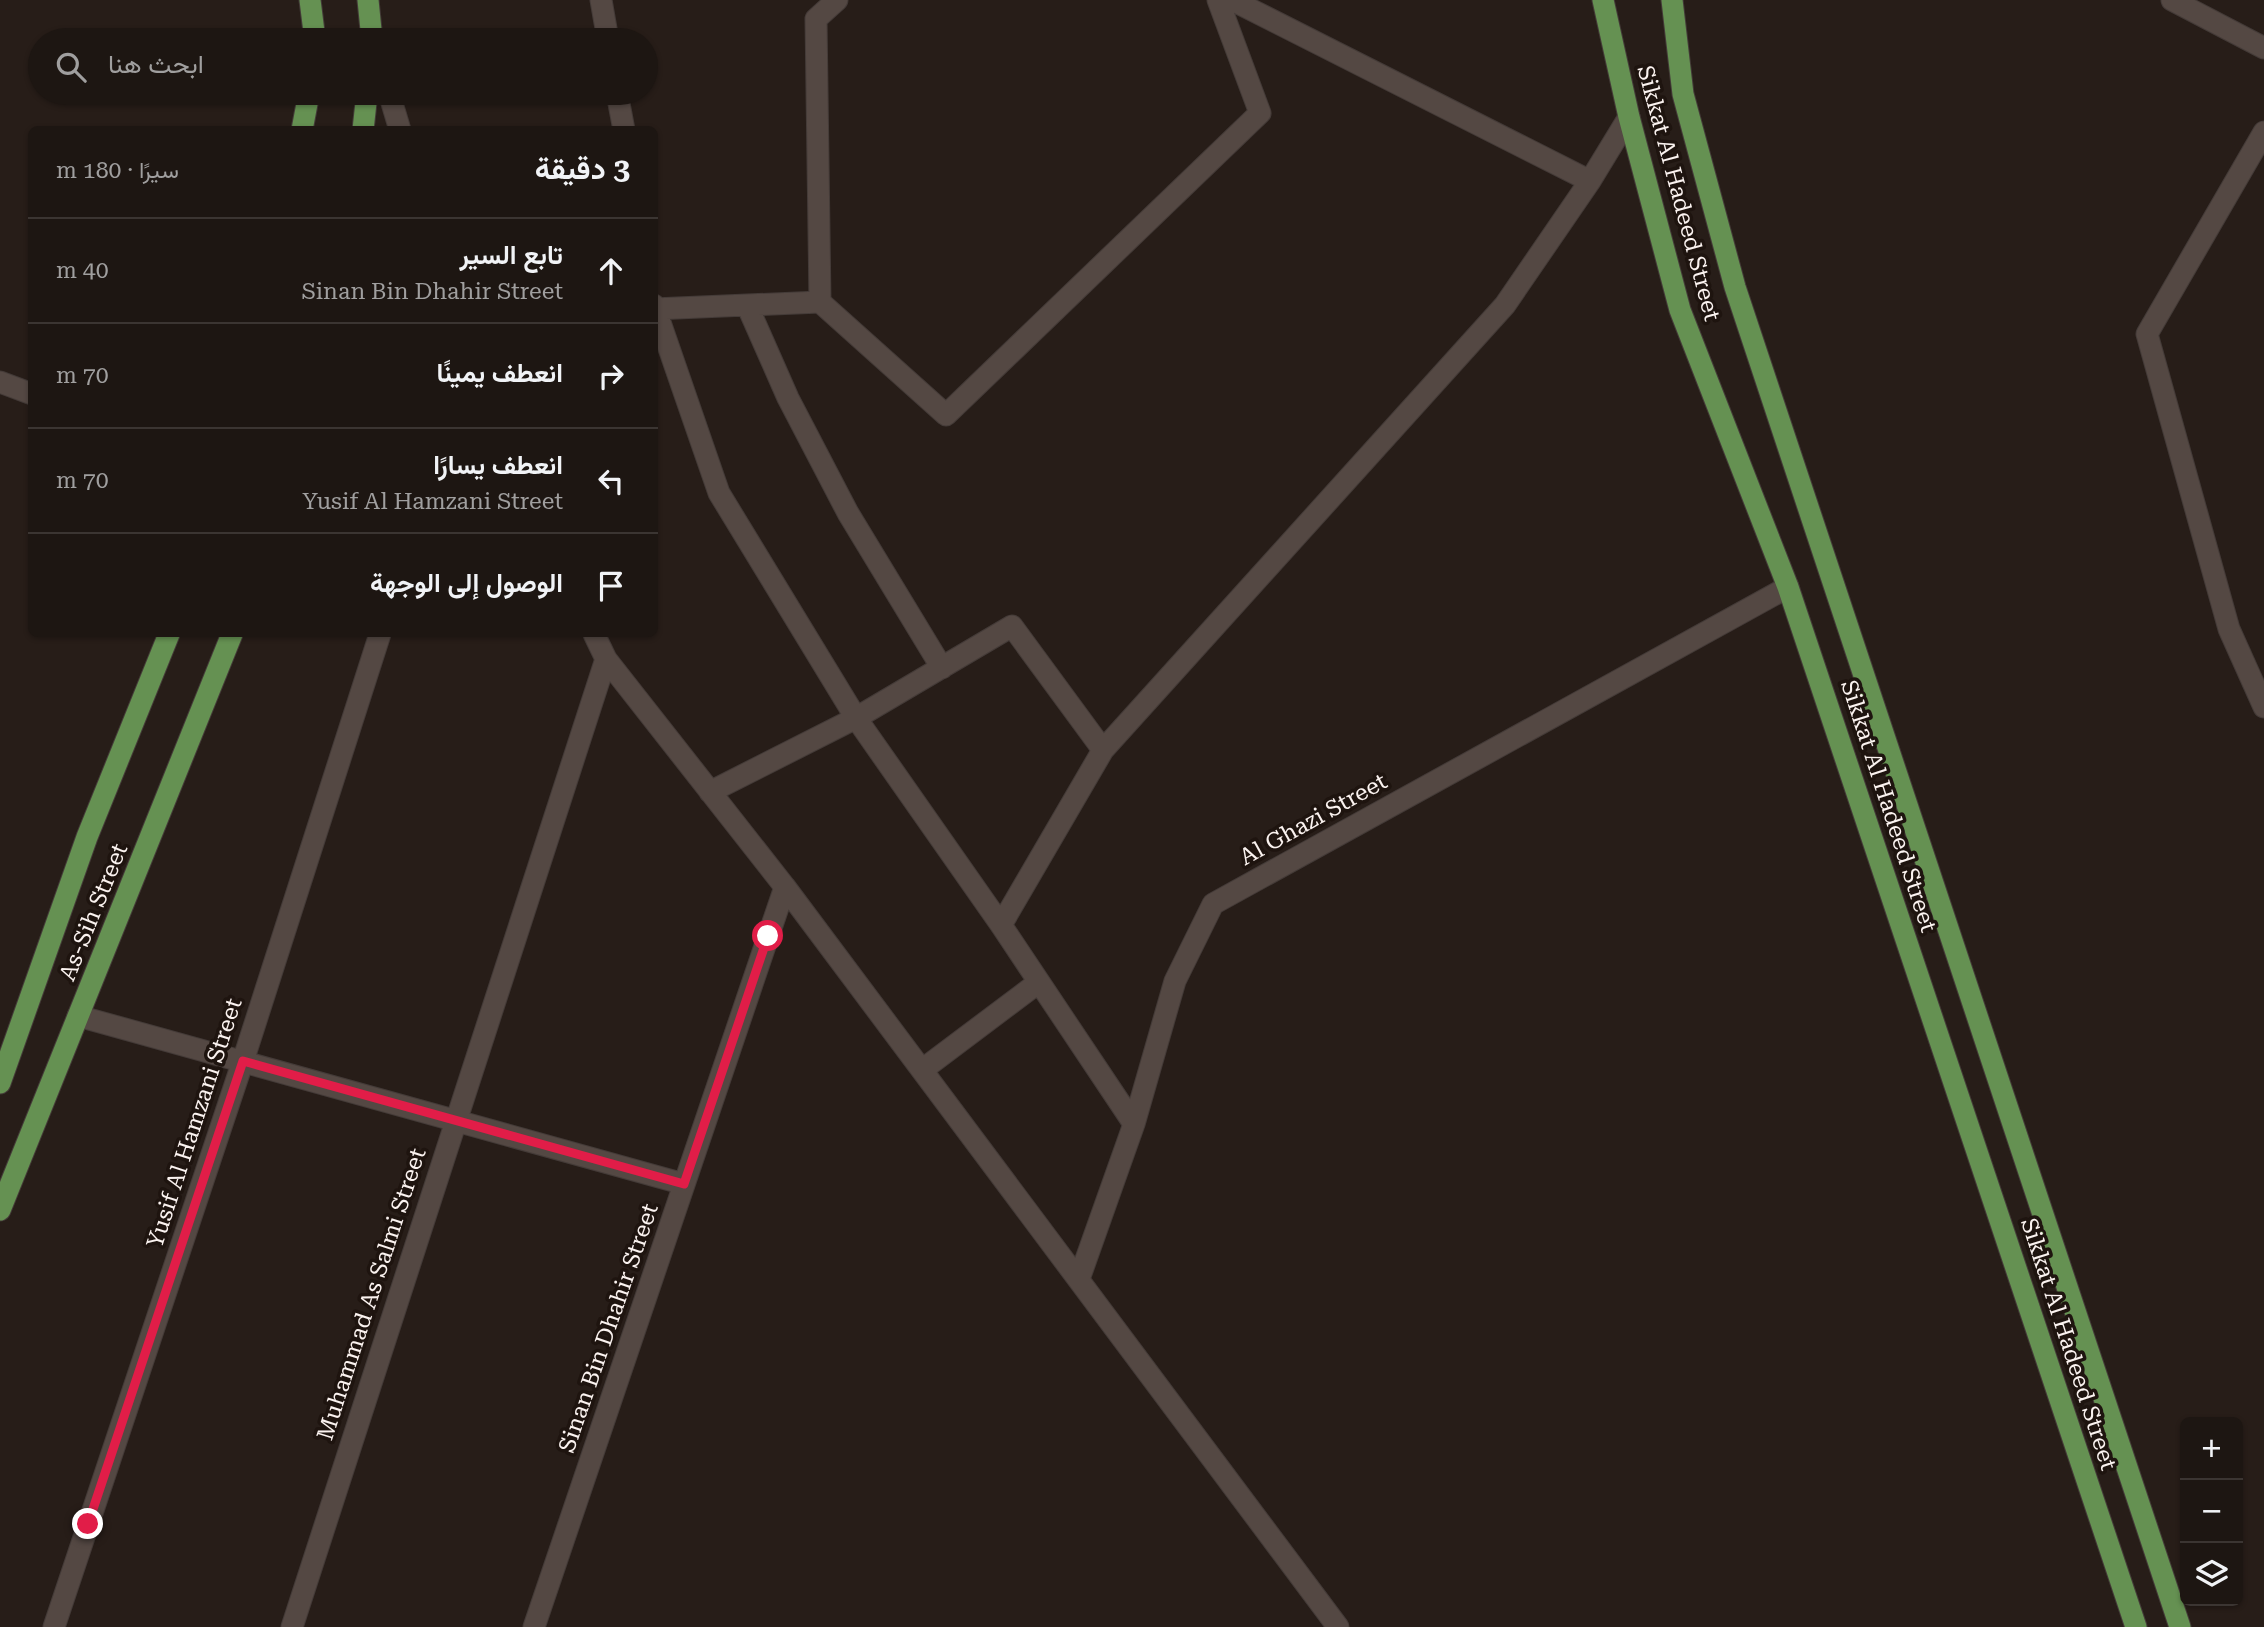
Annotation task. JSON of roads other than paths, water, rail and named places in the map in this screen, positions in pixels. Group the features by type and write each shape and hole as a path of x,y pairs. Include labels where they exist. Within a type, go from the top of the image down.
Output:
{"main road":[{"path":"310,0 314,28"},
{"path":"368,0 371,28"},
{"name":"Sikkat Al Hadeed Street","path":"1603,0 1629,117 1680,310 1788,587 2136,1627"},
{"name":"Sikkat Al Hadeed Street","path":"1672,0 1683,94 1735,287 2180,1627"},
{"path":"303,126 307,105"},
{"path":"363,126 366,105"},
{"name":"As-Sih Street","path":"0,1083 6,1047 168,637"},
{"name":"As-Sih Street","path":"0,1210 231,637"}],"street":[{"path":"601,0 606,28"},
{"path":"820,302 816,19 837,0"},
{"path":"658,307 820,302 946,415 1259,113 1218,0"},
{"path":"1232,0 1590,181"},
{"path":"2172,0 2264,48"},
{"path":"393,105 399,126"},
{"path":"619,105 623,126"},
{"path":"1001,925 1103,750 1505,305 1590,181 1629,117"},
{"path":"2264,132 2147,334 2229,629 2264,707"},
{"path":"747,305 788,398 848,513 942,668"},
{"path":"658,316 719,493 856,718 1001,925 1134,1124"},
{"path":"0,382 28,392"},
{"name":"Al Ghazi Street","path":"1079,1279 1134,1124 1175,981 1213,904 1788,587"},
{"path":"710,792 856,718 1012,626 1103,750"},
{"name":"Yusif Al Hamzani Street","path":"54,1627 243,1061 379,637"},
{"path":"595,637 606,659 785,887 1079,1279 1194,1438 1338,1627"},
{"name":"Muhammad As Salmi Street","path":"292,1627 454,1120 606,659"},
{"name":"Sinan Bin Dhahir Street","path":"534,1627 785,887"},
{"path":"922,1070 1039,982"},
{"path":"78,1016 684,1184"}]}
